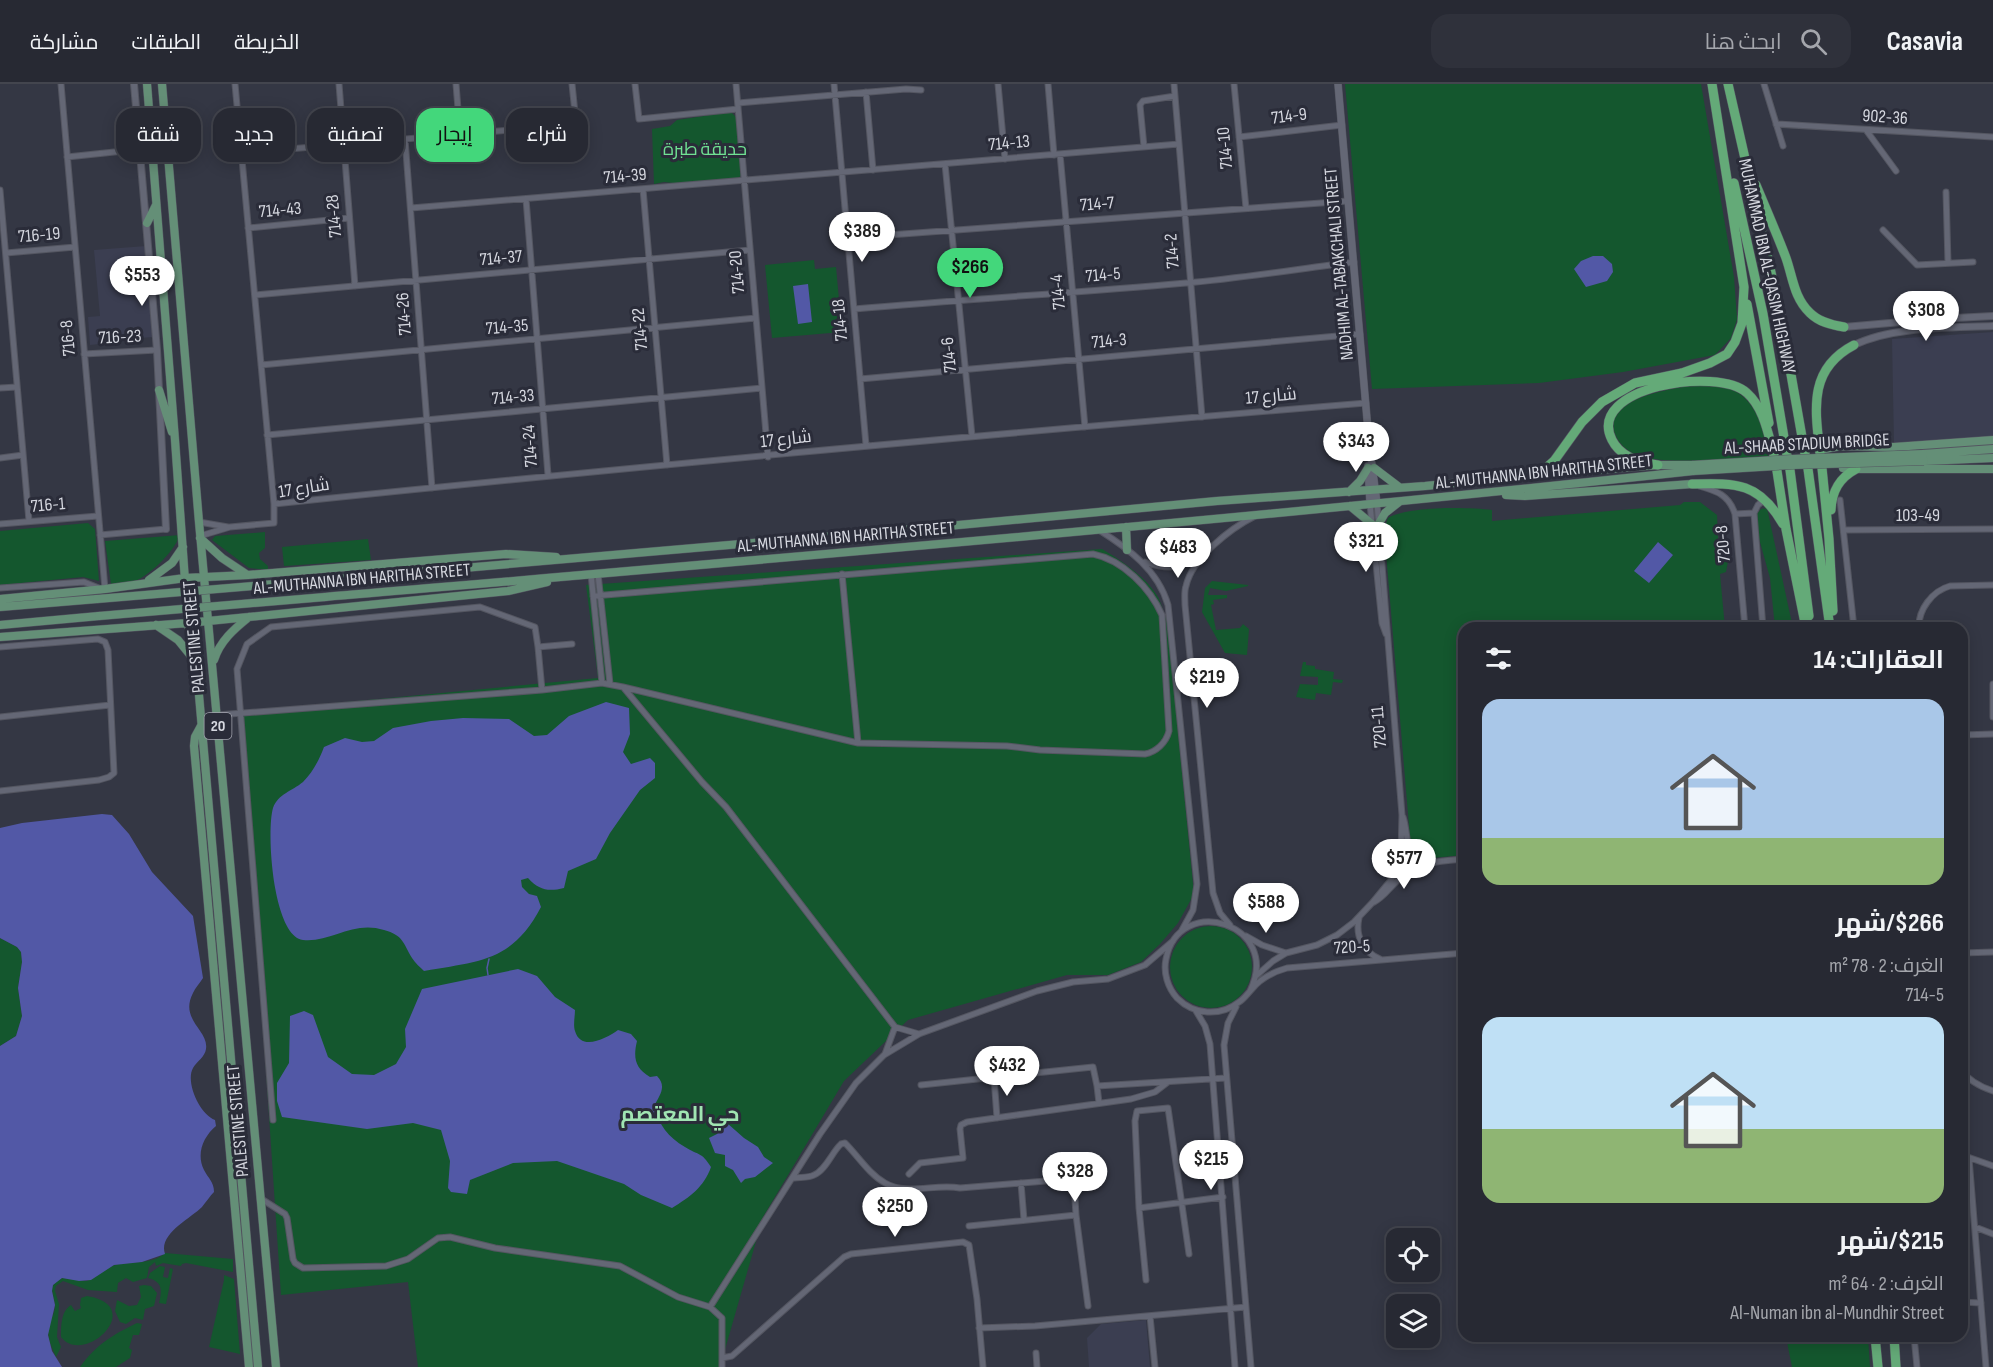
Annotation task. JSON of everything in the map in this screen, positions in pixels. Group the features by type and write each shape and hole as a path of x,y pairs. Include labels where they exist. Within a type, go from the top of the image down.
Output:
{"highway":[{"path":"1659,465 1632,459 1620,450 1610,435 1610,420 1616,408 1637,393 1684,382 1725,381 1746,391 1754,400 1762,416 1774,455 1744,287 1712,84"},
{"name":"MUHAMMAD IBN AL-QASIM HIGHWAY","path":"1712,84 1763,314 1787,454"},
{"name":"MUHAMMAD IBN AL-QASIM HIGHWAY","path":"1728,84 1780,312 1805,454"},
{"path":"1747,160 1787,261 1796,293 1810,313 1819,320 1830,325 1844,327"},
{"path":"1538,475 1558,456 1589,415 1602,402 1616,393 1635,383 1682,373 1727,354 1735,342 1742,323 1744,287"},
{"path":"1820,451 1815,420 1822,376 1829,364 1841,352 1854,345"},
{"path":"1822,468 1829,539 1832,622"},
{"path":"1808,469 1831,622"},
{"path":"1829,539 1831,499 1834,491 1846,474 1856,469"},
{"path":"1790,470 1807,622"},
{"path":"1777,471 1786,529 1807,622"},
{"path":"1692,484 1729,484 1754,492 1766,499 1786,529"},
{"path":"1876,1342 1878,1367"},
{"path":"1894,1342 1896,1367"}],"main road":[{"name":"PALESTINE STREET","path":"147,84 149,108"},
{"name":"PALESTINE STREET","path":"162,84 200,537 276,1367"},
{"name":"NADHIM AL-TABAKCHALI STREET","path":"1338,84 1374,504"},
{"name":"PALESTINE STREET","path":"153,162 188,623 199,695 258,1367"},
{"path":"147,223 157,204"},
{"path":"159,390 175,440"},
{"path":"1820,451 1841,446 1894,447 1993,440"},
{"path":"1833,452 1841,446"},
{"path":"1923,458 1993,449"},
{"name":"AL-SHAAB STADIUM BRIDGE","path":"1693,468 1804,458 1923,458"},
{"path":"1923,458 1993,458"},
{"path":"1923,458 1993,463"},
{"name":"AL-MUTHANNA IBN HARITHA STREET","path":"0,607 585,558 1217,501 1400,488 1659,465 1693,468"},
{"path":"1349,492 1371,468 1400,488"},
{"name":"AL-MUTHANNA IBN HARITHA STREET","path":"0,625 1097,530 1478,494 1693,468"},
{"path":"1843,468 1993,469"},
{"path":"1478,494 1525,496 1692,484"},
{"path":"1350,506 1376,525 1385,513 1400,501"},
{"path":"1126,527 1127,550"},
{"path":"200,537 222,558 248,575"},
{"path":"145,583 166,568 183,545"},
{"path":"0,599 204,576 248,575 506,554 585,558"},
{"path":"0,637 188,623 508,591 573,576"},
{"path":"212,664 220,645 227,636 250,616"},
{"path":"154,624 185,647 194,664"},
{"path":"199,695 201,691 207,689 215,694"},
{"path":"201,726 195,736 194,746 249,1367"},
{"path":"205,876 216,891"},
{"path":"232,1077 249,1077"}],"street":[{"name":"716-8","path":"61,84 99,516 103,589"},
{"path":"134,84 136,108"},
{"path":"235,84 237,108"},
{"name":"714-28","path":"339,84 341,108"},
{"path":"456,84 458,108"},
{"path":"494,131 568,125 574,120 575,113 572,84"},
{"path":"635,84 639,119 835,95 906,89 921,90"},
{"name":"714-20","path":"736,84 768,457"},
{"name":"714-18","path":"834,84 866,445"},
{"path":"998,84 1005,159"},
{"name":"714-4","path":"1048,84 1066,222 1085,426"},
{"name":"714-2","path":"1174,84 1202,417"},
{"name":"714-10","path":"1234,84 1246,208"},
{"path":"1764,84 1783,146"},
{"path":"866,92 873,170"},
{"path":"1144,147 1141,103 1175,96"},
{"name":"902-36","path":"1776,124 1993,137"},
{"name":"714-9","path":"1239,137 1342,125"},
{"path":"1866,130 1896,171"},
{"path":"405,139 416,138"},
{"name":"714-26","path":"405,139 432,488"},
{"name":"714-13","path":"842,173 1179,144"},
{"path":"67,157 116,152"},
{"path":"100,535 166,529 157,350 141,162"},
{"path":"243,162 274,504"},
{"name":"714-28","path":"344,162 355,286"},
{"name":"714-6","path":"945,164 972,436"},
{"name":"714-39","path":"411,208 842,173"},
{"name":"714-22","path":"643,189 667,465"},
{"path":"0,190 29,521"},
{"path":"1946,192 1948,263"},
{"name":"714-24","path":"526,199 548,475"},
{"name":"714-7","path":"848,238 1348,201"},
{"name":"714-43","path":"248,228 349,218"},
{"path":"1883,230 1917,265 1973,262"},
{"name":"716-19","path":"6,253 75,247"},
{"name":"714-37","path":"255,295 750,250"},
{"name":"714-5","path":"854,309 958,299 1072,293 1190,283 1354,262"},
{"path":"0,288 9,287"},
{"path":"1844,327 1993,316"},
{"name":"714-35","path":"261,364 756,318"},
{"path":"1854,345 1881,335 1993,326"},
{"name":"714-3","path":"860,379 1360,334"},
{"name":"716-23","path":"84,354 157,350"},
{"path":"0,388 17,387"},
{"name":"714-33","path":"267,435 762,388"},
{"name":"شارع 17","path":"200,537 230,527 274,523 274,504 548,475 768,457 866,445 1366,403"},
{"path":"0,458 23,455"},
{"name":"720-8","path":"1692,484 1722,494 1733,506 1744,622"},
{"name":"720-8","path":"1763,622 1754,513 1758,505 1766,499"},
{"path":"1840,500 1853,622"},
{"name":"720-11","path":"1374,504 1382,623 1386,635 1402,815 1408,848 1416,861 1415,868"},
{"path":"1735,514 1754,513"},
{"path":"1259,514 1239,524 1209,550 1196,566 1186,584 1185,605 1213,893 1220,913 1231,926 1262,945 1286,953"},
{"name":"716-1","path":"0,524 99,516"},
{"name":"شارع 17","path":"199,522 230,527"},
{"name":"103-49","path":"1844,530 1993,529"},
{"path":"710,1307 820,1134 856,1083 884,1055 919,1034 1038,991 1073,982 1108,979 1145,965 1180,933 1193,910 1197,884 1168,605 1164,588 1140,561 1097,530"},
{"path":"1140,561 1159,567 1175,568 1189,563 1209,550"},
{"path":"217,714 542,690 602,683 858,743 1145,754 1152,753 1168,737 1164,627 1158,606 1139,582 1106,557 1093,554 593,596"},
{"path":"595,574 600,595 610,684"},
{"path":"595,574 593,596 602,683"},
{"path":"842,574 858,743"},
{"path":"0,588 84,582 103,589"},
{"path":"1919,622 1921,613 1934,594 1944,587 1993,585"},
{"path":"273,1120 237,669 247,644 271,627 480,608 535,627 542,690"},
{"path":"0,647 98,639 105,642 108,650 114,772 109,777 0,791"},
{"path":"538,647 572,644"},
{"path":"1993,684 1993,717"},
{"path":"623,687 702,782 726,807 895,1027 919,1034"},
{"path":"0,717 110,705"},
{"path":"1968,735 1993,734"},
{"name":"720-11","path":"1372,903 1396,872 1401,853 1402,815"},
{"path":"1414,856 1421,861 1429,862 1458,860"},
{"path":"1256,976 1286,953 1307,949 1327,941 1381,898 1402,876 1429,862"},
{"path":"1396,872 1402,876"},
{"path":"1359,917 1358,930 1362,943 1370,954 1382,960"},
{"path":"1180,933 1205,922 1231,926"},
{"path":"1239,932 1254,951 1256,976 1250,991 1239,1003 1227,1023 1224,1038 1251,1367"},
{"path":"1173,941 1165,963 1169,986 1175,996 1194,1010 1208,1032 1235,1367"},
{"path":"1968,953 1993,952"},
{"name":"720-5","path":"1250,991 1267,976 1287,968 1458,954"},
{"path":"1194,1010 1213,1013 1239,1003"},
{"path":"884,1055 895,1027"},
{"path":"921,1085 1093,1066 1099,1103"},
{"path":"994,1077 997,1118"},
{"path":"1097,1086 1226,1078"},
{"path":"1968,1078 1981,1087 1993,1091"},
{"path":"909,1174 920,1163 963,1158 961,1125 967,1122 1131,1099 1155,1092 1168,1082"},
{"path":"1146,1280 1139,1208 1137,1111 1168,1108 1189,1254"},
{"path":"794,1178 815,1175 836,1149 845,1143 875,1175 886,1184 900,1189 948,1186 960,1188 1094,1177"},
{"path":"1986,1367 1969,1158 1993,1166"},
{"path":"1220,1160 1233,1160"},
{"path":"1021,1183 1024,1220"},
{"path":"1074,1183 1088,1306"},
{"path":"1139,1208 1223,1197"},
{"path":"260,1198 282,1211 287,1218 293,1259 303,1268 386,1266 408,1260 438,1239 450,1238 495,1248 620,1266 678,1297 710,1307 722,1318 722,1367"},
{"path":"969,1226 1076,1215"},
{"path":"1975,1227 1993,1234"},
{"path":"722,1358 732,1356 844,1257 851,1254 966,1243 969,1245 977,1299 983,1367"},
{"path":"1968,1302 1981,1303"},
{"path":"979,1328 1035,1326 1246,1307"},
{"path":"1150,1316 1155,1367"},
{"path":"1915,1342 1917,1367"},
{"path":"1036,1353 1037,1367"}],"shaded area":[{"path":"146,246 153,337 99,341 99,344 90,345 88,317 100,316 94,250"},
{"path":"1993,332 1993,443 1894,444 1892,339"},
{"path":"1146,1320 1150,1367 1089,1367 1087,1338 1101,1324"}],"green space":[{"path":"1345,84 1701,84 1734,277 1737,319 1731,338 1715,355 1623,372 1539,383 1372,389"},
{"name":"حديقة طبرة","path":"731,112 736,117 741,175 738,179 654,184 652,129 670,126 677,120"},
{"path":"814,260 815,269 836,267 842,332 772,338 765,265"},
{"path":"1688,386 1721,386 1742,395 1750,403 1761,423 1768,456 1693,461 1663,460 1636,454 1621,444 1613,427 1616,416 1624,407 1649,395"},
{"path":"1684,502 1700,502 1717,515 1719,556 1729,556 1726,572 1720,574 1724,622 1458,622 1458,856 1422,859 1421,849 1411,849 1384,529 1388,518 1410,511 1439,508 1492,510 1492,521 1680,505"},
{"path":"1767,508 1792,622 1774,622 1770,578 1755,516 1761,509"},
{"path":"88,523 95,529 99,581 83,577 0,585 0,531"},
{"path":"265,532 265,548 259,553 260,559 268,566 268,570 249,568 212,540 215,536"},
{"path":"180,535 172,549 145,576 130,583 111,584 105,541"},
{"path":"368,539 371,560 284,566 282,547"},
{"path":"1102,549 1126,564 1149,584 1159,599 1167,621 1194,894 1178,923 1141,962 1108,975 1067,975 908,1020 844,1081 763,1217 720,1367 418,1367 408,1282 281,1295 242,712 598,678 586,585"},
{"path":"1212,581 1248,585 1226,591 1210,588 1208,595 1227,595 1227,598 1213,600 1214,604 1211,605 1216,630 1240,628 1243,624 1249,629 1247,655 1225,653 1202,612 1205,588"},
{"path":"1303,662 1306,662 1306,665 1315,666 1315,669 1334,672 1333,679 1343,680 1342,683 1333,682 1331,695 1316,693 1315,700 1296,697 1300,684 1318,685 1318,677 1300,676"},
{"path":"1211,926 1227,930 1240,938 1248,951 1252,967 1248,983 1240,996 1227,1004 1211,1008 1195,1004 1182,996 1174,983 1170,967 1174,951 1182,938 1195,930"},
{"path":"0,938 17,947 21,952 22,962 18,988 22,1016 16,1036 0,1046"},
{"path":"165,1253 233,1259 233,1272 186,1263 181,1266 163,1263 156,1266 155,1262 149,1267 147,1278 133,1282 126,1278 118,1283 117,1292 88,1290 63,1281 56,1286 55,1291 59,1304 57,1337 61,1347 56,1357 48,1333 55,1309 52,1287 57,1281 62,1278 86,1281 111,1266 148,1261"},
{"path":"160,1266 165,1267 163,1277 168,1278 170,1268 173,1269 166,1304 159,1303 161,1290 159,1284 148,1278 150,1273"},
{"path":"224,1275 234,1279 240,1354 209,1347"},
{"path":"139,1286 151,1286 157,1293 154,1306 145,1309 143,1320 135,1318 126,1324 120,1322 115,1311 117,1300 129,1306 137,1305 141,1297"},
{"path":"87,1296 104,1302 112,1311 112,1321 106,1332 95,1340 83,1345 71,1344 61,1337 63,1315 71,1305 75,1311 81,1308 81,1298"},
{"path":"137,1323 142,1324 139,1335 133,1335 129,1348 132,1350 130,1358 116,1367 80,1367 105,1341"},
{"path":"1787,1342 1868,1342 1870,1367 1792,1367"}],"water":[{"path":"1593,256 1603,256 1612,264 1613,272 1607,281 1586,287 1574,269 1581,261"},
{"path":"808,284 812,322 798,324 793,286"},
{"path":"1658,542 1673,555 1649,583 1634,571"},
{"path":"606,702 629,708 630,734 623,752 631,764 650,758 655,763 655,778 640,790 610,833 596,859 568,871 564,888 544,889 528,878 521,880 522,887 529,894 537,896 541,907 530,925 506,949 478,961 424,971 413,960 399,937 384,930 362,928 313,940 303,940 293,934 278,903 272,859 271,820 275,803 307,778 324,747 345,738 362,742 374,741 393,728 463,718 509,719 534,736 547,735 569,716"},
{"path":"102,814 112,815 129,834 152,872 193,916 203,978 193,993 190,1010 206,1042 206,1049 193,1068 191,1081 199,1105 209,1117 215,1120 216,1126 204,1141 201,1152 202,1164 213,1185 214,1192 202,1207 170,1234 164,1247 165,1254 142,1262 114,1265 91,1280 79,1281 62,1278 53,1285 55,1305 48,1335 52,1351 62,1367 0,1367 0,1046 16,1036 22,1016 18,988 22,962 21,952 17,947 0,938 0,828 22,823"},
{"path":"518,969 537,976 555,997 575,1010 575,1031 583,1041 595,1041 618,1030 631,1034 637,1041 635,1057 638,1066 650,1077 657,1076 662,1083 662,1091 654,1106 662,1125 674,1139 702,1156 711,1167 700,1186 685,1200 672,1208 641,1195 624,1184 557,1161 513,1163 470,1180 467,1194 451,1192 448,1188 450,1161 441,1130 413,1123 367,1129 282,1117 277,1101 277,1083 289,1063 290,1016 304,1011 313,1015 328,1057 352,1074 374,1075 396,1064 406,1047 405,1029 422,989"},
{"path":"727,1123 758,1147 764,1157 773,1163 755,1177 745,1179 741,1183 733,1170 725,1166 725,1155 715,1153 709,1138 717,1134"}],"waterway":[{"path":"488,975 489,959"}],"district":[{"name":"حي المعتصم","path":"680,1114"}]}
